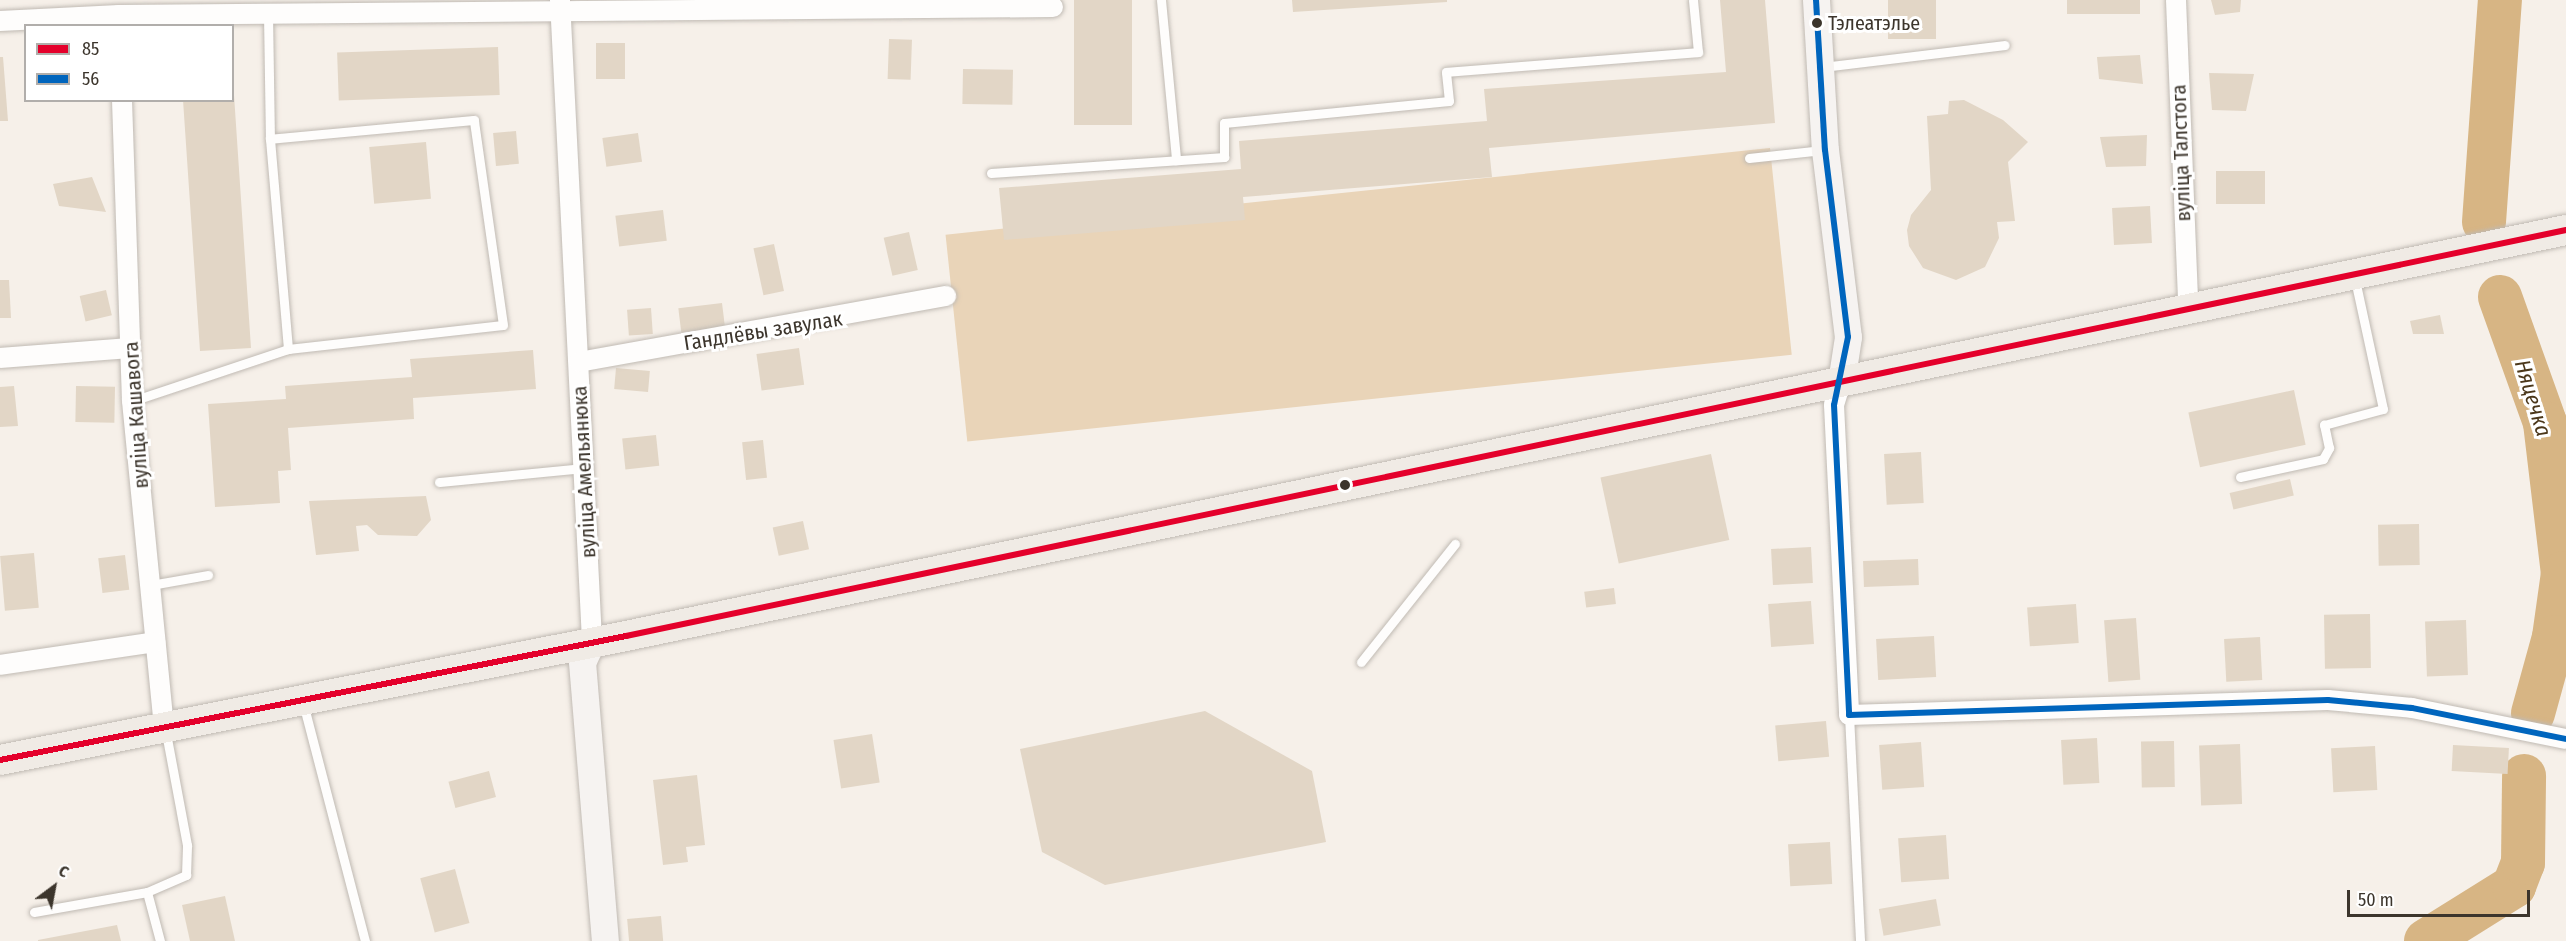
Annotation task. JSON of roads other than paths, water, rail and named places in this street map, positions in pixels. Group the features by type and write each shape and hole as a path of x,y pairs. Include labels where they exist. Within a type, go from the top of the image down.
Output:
{"main road":[{"path":"1816,0 1825,150 1848,337 1841,382"},
{"path":"0,760 592,641 1841,382 2188,305 2566,230"},
{"name":"вуліца Амельянюка","path":"592,641 582,662 605,941"}],"street":[{"name":"вуліца Талстога","path":"2176,0 2188,305"},
{"path":"0,21 119,20 560,5 1053,4"},
{"name":"вуліца Амельянюка","path":"560,5 592,641"},
{"name":"вуліца Кашавога","path":"122,102 132,401 164,728"},
{"name":"Гандлёвы завулак","path":"579,362 946,296"},
{"path":"0,358 130,348"},
{"path":"1841,382 1834,405 1849,715 2328,700 2412,708 2566,739"},
{"path":"0,665 155,642"}],"lane":[{"path":"1161,0 1176,159"},
{"path":"991,173 1224,157 1224,123 1449,101 1446,72 1698,52 1693,0"},
{"path":"268,14 270,139 288,349"},
{"path":"1820,67 2005,45"},
{"path":"132,401 288,349 502,325 474,120 270,139"},
{"path":"1749,158 1825,150"},
{"path":"2240,477 2323,459 2330,448 2324,425 2383,409 2353,272"},
{"path":"439,482 584,468"},
{"path":"1361,662 1455,544"},
{"path":"151,585 208,575"},
{"path":"302,698 365,941"},
{"path":"1849,715 1860,941"},
{"path":"34,912 147,892 186,875 188,845 164,728"},
{"path":"147,892 160,941"}],"waterway":[{"name":"Няцечка","path":"2484,222 2500,0"},
{"name":"Няцечка","path":"2500,297 2545,423 2563,573 2554,637 2533,713"},
{"name":"Няцечка","path":"2426,941 2514,886 2523,863 2524,776"}],"place":[{"name":"Тэлеатэлье","path":"1817,23"}]}
